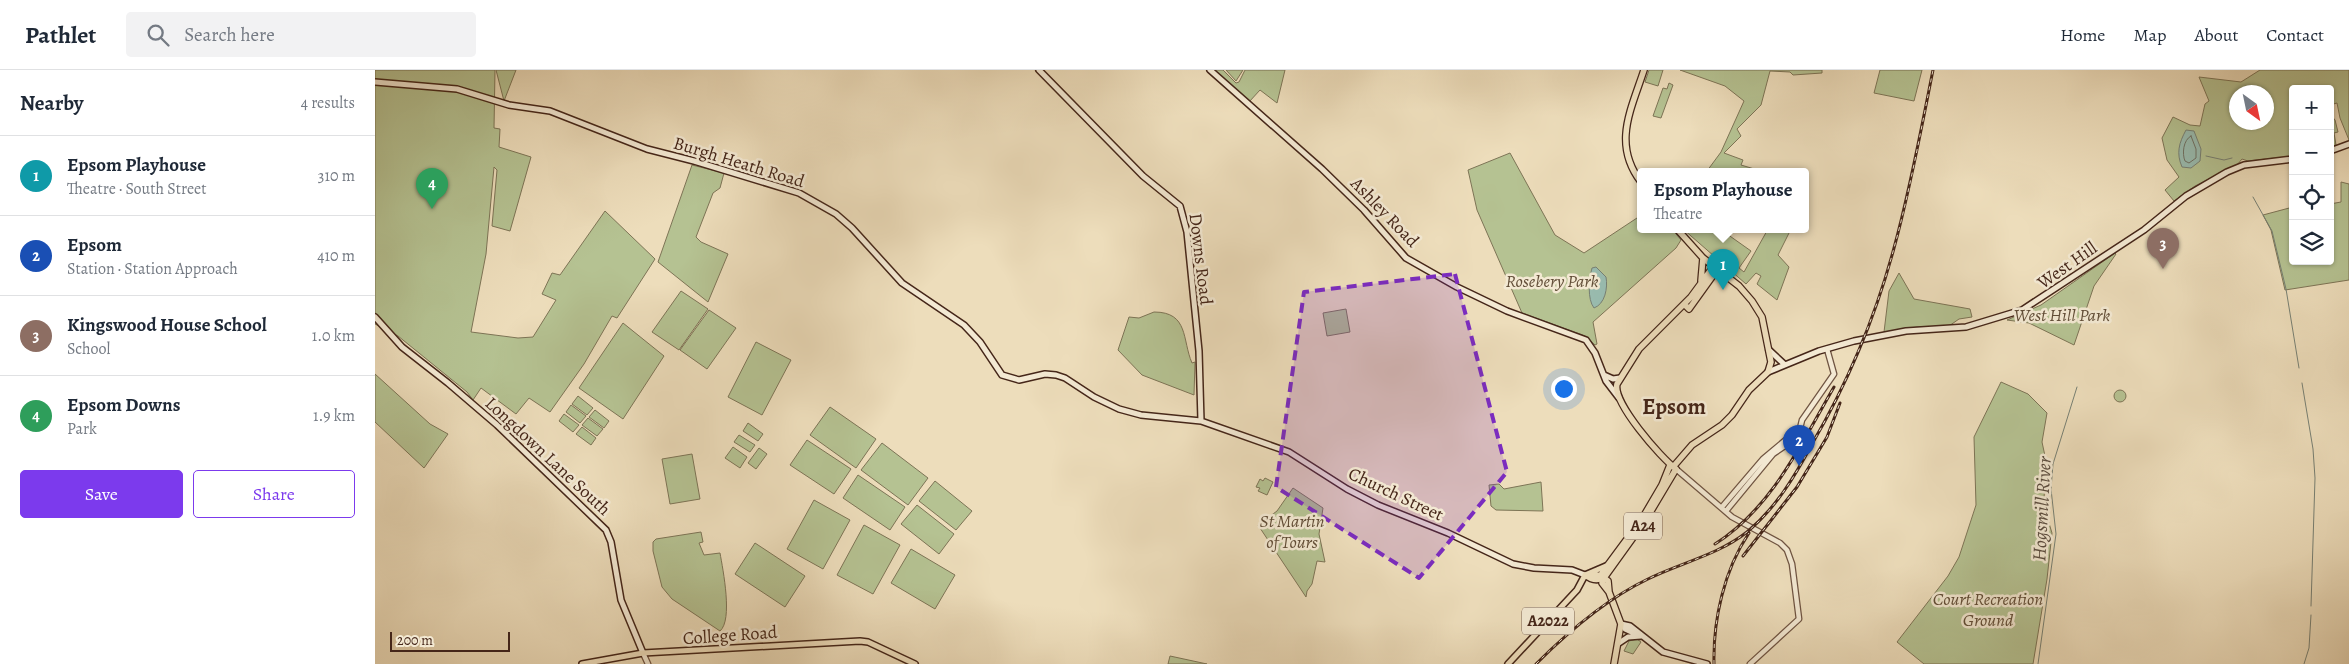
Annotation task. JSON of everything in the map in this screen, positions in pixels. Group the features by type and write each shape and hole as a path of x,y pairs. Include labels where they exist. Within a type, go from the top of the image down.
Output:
{"highway":[{"path":"1637,175 1627,158 1625,133 1644,70"},
{"name":"A24","path":"1606,566 1621,549 1642,519 1673,467 1692,445 1723,425 1733,415 1749,390 1768,372 1771,362 1762,318 1758,309 1739,286 1715,269 1681,233"},
{"path":"1701,282 1703,258"},
{"path":"1620,378 1644,344 1684,304 1701,282 1715,269"},
{"path":"1684,304 1689,309 1715,269"},
{"name":"Ashley Road","path":"1620,378 1616,391 1619,398 1637,426 1673,467"},
{"name":"A24","path":"1604,578 1641,529 1673,467"},
{"path":"1606,566 1602,573 1604,578 1602,583 1609,592 1623,625 1614,664"}],"main road":[{"name":"Downs Road","path":"1039,70 1143,176 1180,206 1187,232 1199,351 1201,421"},
{"name":"Ashley Road","path":"1210,70 1322,169 1364,210 1406,258 1457,287 1513,314 1586,340 1593,348 1613,393 1619,398"},
{"name":"Burgh Heath Road","path":"375,82 457,89 509,105 550,111 647,149 694,161 799,193 836,214 852,228 902,284 964,325 980,342 1003,375 1019,380 1045,374 1056,375 1065,378 1094,397 1119,409 1149,416 1201,421"},
{"path":"2334,150 2349,144"},
{"name":"West Hill","path":"1768,372 1827,349 1896,332 1966,327 2022,310 2144,230 2186,196 2227,172 2244,165 2289,159"},
{"name":"Longdown Lane South","path":"375,317 402,346 482,412 607,530 611,542 621,600 643,653"},
{"path":"1769,350 1782,365"},
{"path":"1771,362 1782,365"},
{"path":"1604,375 1613,379 1620,378"},
{"name":"Church Street","path":"1201,421 1289,452 1347,489 1378,505 1513,564 1534,568 1572,570 1585,575"},
{"path":"1585,575 1606,566"},
{"path":"1585,575 1599,575 1604,578"},
{"name":"A2022","path":"1508,664 1577,590 1585,575"},
{"path":"1623,625 1630,626 1663,652 1707,664"},
{"path":"1619,643 1628,637 1641,636"},
{"name":"College Road","path":"582,664 643,653 860,641 915,664"}],"street":[{"path":"1724,509 1770,451 1788,438 1792,431 1798,432 1802,420 1834,374 1827,349"},
{"path":"1673,467 1738,521 1780,543 1787,550 1792,564 1799,619 1750,664"},
{"path":"643,653 648,664"}],"highlighted area":[{"path":"1455,274 1507,472 1419,578 1276,487 1304,292"}],"green space":[{"path":"375,70 495,70 494,128 500,129 499,147 531,157 510,231 492,226 497,170 494,167 486,254 471,332 518,338 533,337 556,300 542,294 552,273 560,275 605,211 655,259 617,318 612,316 584,364 550,412 529,398 516,414 481,388 473,400 467,392 398,336 375,324"},
{"path":"496,70 516,70 504,101"},
{"path":"1213,70 1223,70 1236,83 1239,82 1245,70 1285,70 1277,103 1260,90 1249,102"},
{"path":"1226,70 1243,70 1236,81"},
{"path":"1649,70 1663,70 1658,86 1645,82"},
{"path":"1680,70 1822,70 1822,73 1793,75 1790,72 1770,71 1761,105 1737,129 1741,136 1724,153 1743,160 1741,165 1751,168 1709,168 1721,152 1744,101 1725,86"},
{"path":"1880,70 1922,70 1914,101 1874,93"},
{"path":"2260,70 2349,70 2349,140 2340,118 2337,103 2334,104 2334,85 2289,85 2289,156 2248,161 2242,159 2237,165 2195,186 2174,201 2165,190 2179,177 2167,160 2162,138 2173,117 2190,125 2200,126 2205,104 2209,101 2199,77 2241,82"},
{"path":"1669,83 1673,85 1661,118 1653,116 1663,88 1667,89"},
{"path":"2334,119 2335,120 2338,132 2334,133"},
{"name":"Rosebery Park","path":"1510,153 1555,235 1584,253 1637,218 1637,233 1675,233 1681,240 1676,248 1593,322 1597,344 1595,345 1585,336 1522,313 1477,210 1468,170"},
{"path":"692,165 724,173 720,188 713,193 696,237 701,242 728,254 708,302 658,262"},
{"path":"2341,182 2349,184 2349,280 2285,290 2271,230 2263,215 2289,208 2289,265 2334,265 2334,203 2341,202"},
{"path":"1688,233 1728,233 1751,251 1739,268 1744,272 1766,233 1789,233 1778,255 1789,267 1777,300 1757,284 1761,276 1756,273 1746,284"},
{"name":"West Hill Park","path":"2115,253 2094,286 2074,345 2029,323 2007,320 2041,305"},
{"path":"1899,273 1914,299 1970,309 1972,317 1959,319 1949,326 1917,327 1884,332 1889,291"},
{"path":"681,291 708,309 679,350 652,332"},
{"path":"1346,309 1350,332 1327,336 1323,313"},
{"path":"709,310 736,328 707,369 680,350"},
{"path":"1154,312 1165,313 1179,322 1192,363 1195,362 1194,395 1142,375 1118,350 1129,317 1139,318"},
{"path":"623,323 664,356 623,419 579,388"},
{"path":"756,342 791,360 762,415 728,397"},
{"path":"375,374 430,424 448,434 424,468 375,422"},
{"name":"Court Recreation Ground","path":"2001,382 2028,394 2047,413 2042,442 2045,456 2044,507 2052,533 2047,579 2033,664 1924,664 1897,642 1948,576 1959,557 1976,505 1974,437"},
{"path":"2118,390 2122,390 2126,396 2122,402 2118,402 2114,398 2114,394"},
{"path":"578,396 593,408 587,415 572,404"},
{"path":"571,405 586,416 580,423 566,412"},
{"path":"830,407 876,439 856,468 810,435"},
{"path":"595,410 609,421 604,428 589,417"},
{"path":"564,414 579,425 573,432 559,421"},
{"path":"588,418 603,429 597,436 582,425"},
{"path":"748,423 763,434 758,441 743,431"},
{"path":"582,427 596,438 591,445 576,434"},
{"path":"739,435 755,445 750,452 734,442"},
{"path":"807,440 851,469 834,494 790,465"},
{"path":"882,443 928,478 908,505 861,470"},
{"path":"733,447 747,457 740,468 725,458"},
{"path":"759,448 767,454 756,469 748,463"},
{"path":"692,454 700,499 670,504 662,459"},
{"path":"858,475 905,507 890,530 843,498"},
{"path":"1265,478 1273,482 1267,495 1258,491 1260,488 1256,487 1260,479 1263,481"},
{"path":"935,481 972,511 956,530 919,501"},
{"path":"1541,482 1543,511 1496,510 1491,506 1489,485 1499,484 1504,489"},
{"name":"St Martin of Tours","path":"1293,488 1323,508 1319,534 1325,562 1317,561 1312,584 1307,591 1306,597 1258,525 1277,511"},
{"path":"814,500 850,520 823,569 787,549"},
{"path":"917,505 954,534 939,554 901,524"},
{"path":"864,525 900,545 873,594 837,575"},
{"path":"701,532 703,542 699,543 704,555 720,553 727,606 724,625 720,631 672,599 662,587 653,551 653,542 656,539"},
{"path":"755,543 805,576 785,607 735,574"},
{"path":"911,549 955,575 935,609 891,583"},
{"path":"1637,639 1641,642 1633,654 1624,651 1629,641"},
{"path":"1170,656 1207,664 1168,664"}],"water":[{"path":"2186,130 2194,131 2201,149 2200,161 2191,168 2182,167 2179,157 2180,144"},
{"path":"1596,267 1606,277 1607,286 1601,303 1594,308 1590,300 1589,283 1592,268"}],"waterway":[{"path":"2206,156 2224,160 2232,158"},
{"path":"2253,197 2272,231 2286,289 2299,368"},
{"path":"2302,383 2313,449 2315,478 2311,606"},
{"name":"Hogsmill River","path":"2038,664 2056,534 2051,489 2053,464 2077,387"},
{"path":"2304,664 2309,648 2311,615"}],"railway":[{"path":"1536,664 1575,628 1617,596 1660,573 1711,553 1736,540 1767,513 1792,480 1849,373 1879,298 1905,204 1933,70"},
{"path":"1715,544 1735,529 1769,494 1797,452 1834,387"},
{"path":"1743,556 1797,487 1827,437 1840,403"},
{"path":"1714,664 1714,647 1722,596 1733,563 1749,533"}],"place":[{"name":"Epsom Downs","path":"432,209"},
{"name":"Kingswood House School","path":"2163,269"},
{"name":"Epsom Playhouse","path":"1723,290"},
{"name":"Epsom","path":"1799,466"}],"district":[{"name":"Epsom","path":"1674,407"}]}
